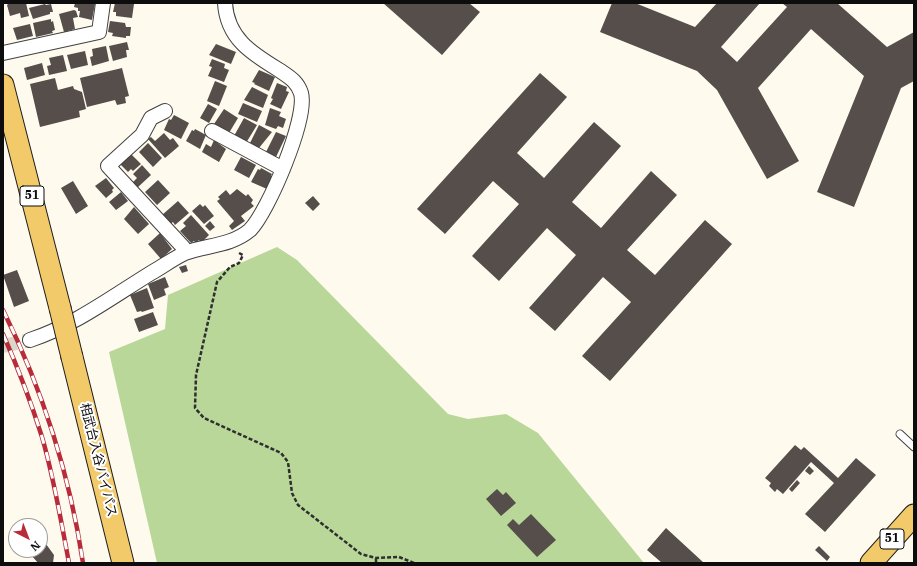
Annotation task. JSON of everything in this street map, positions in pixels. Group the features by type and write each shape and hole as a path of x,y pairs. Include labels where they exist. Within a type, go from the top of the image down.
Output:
{"main road":[{"name":"相武台入谷バイパス","path":"3,85 123,563"},
{"name":"51","path":"871,563 914,516"}],"street":[{"path":"3,53 99,32 103,3"},
{"path":"30,340 42,336 84,315 185,253 235,241 250,229 263,212 283,169 300,121 302,95 298,84 257,57 245,47 230,29 225,3"},
{"path":"165,111 151,118 142,135 108,166 182,247 185,253"},
{"path":"212,131 283,169"}],"lane":[{"path":"900,434 914,447"}],"path":[{"path":"238,253 243,255 243,259 239,263 230,267 217,282 196,375 195,408 204,418 281,453 288,462 292,493 298,505 357,552 376,558 399,557 414,563"},
{"path":"376,558 376,563"}],"green space":[{"path":"277,247 297,260 448,414 468,419 506,414 538,433 644,563 157,563 109,352 165,329 168,295"}],"building":[{"path":"9,3 26,3 29,16 21,18 20,13 10,16 7,5"},
{"path":"75,3 95,4 92,20 79,17 80,11 78,11 78,8 74,7"},
{"path":"115,3 134,4 132,18 116,16 116,12 113,12"},
{"path":"383,3 469,3 480,12 442,55"},
{"path":"612,3 635,3 695,27 717,3 760,3 721,47 737,62 787,7 782,3 837,3 887,47 914,32 914,81 901,88 854,207 817,192 864,76 811,29 758,88 799,161 767,179 717,90 697,71 600,32"},
{"path":"51,4 53,12 33,19 29,8"},
{"path":"74,10 76,11 78,17 73,18 75,29 64,32 59,14"},
{"path":"51,19 55,30 52,31 53,33 36,37 33,23"},
{"path":"110,21 125,23 126,27 131,27 130,36 126,36 126,38 112,36 113,33 108,32"},
{"path":"30,24 33,36 17,40 13,28"},
{"path":"127,42 129,50 126,50 127,57 113,61 109,46"},
{"path":"216,44 236,52 231,64 209,55"},
{"path":"106,46 109,61 92,66 90,57 93,56 92,49"},
{"path":"85,51 88,65 71,69 67,55"},
{"path":"63,55 67,71 49,75 47,66 51,65 49,58"},
{"path":"212,59 225,64 224,68 229,70 224,82 208,76 212,67 209,66"},
{"path":"42,63 45,75 27,80 24,68"},
{"path":"122,68 129,96 125,97 126,103 117,105 115,100 87,107 80,78"},
{"path":"259,70 275,77 269,91 252,82"},
{"path":"540,73 567,97 517,153 544,178 594,122 621,146 572,202 601,228 651,171 677,195 627,250 655,275 705,220 732,244 610,381 582,356 631,302 603,277 555,331 529,308 576,255 547,228 499,281 472,256 519,204 493,181 445,234 417,209"},
{"path":"55,78 58,90 73,86 74,89 82,92 86,109 79,111 80,117 40,127 30,84"},
{"path":"215,81 227,86 219,106 207,101"},
{"path":"277,83 287,87 286,91 289,92 281,109 270,104 273,99 271,98"},
{"path":"252,87 268,95 263,108 244,100"},
{"path":"243,103 262,111 257,122 238,114"},
{"path":"208,104 217,109 209,123 200,118"},
{"path":"270,108 281,112 279,116 286,119 283,128 278,126 276,129 265,125"},
{"path":"224,109 238,118 229,133 214,124"},
{"path":"174,115 189,123 181,139 164,130 169,119 171,120"},
{"path":"244,118 257,125 246,143 234,136"},
{"path":"259,125 272,132 259,148 250,143"},
{"path":"195,129 206,135 200,149 186,141 192,130 194,131"},
{"path":"276,132 286,136 276,157 266,152"},
{"path":"164,133 170,140 173,138 179,146 165,158 148,139 151,137 155,141"},
{"path":"214,140 226,149 219,162 202,152 206,144 211,147"},
{"path":"148,143 162,158 153,167 139,152"},
{"path":"131,154 141,164 133,171 131,169 128,172 120,164"},
{"path":"241,157 256,165 249,178 234,170"},
{"path":"142,165 151,175 137,188 132,183 137,178 133,174"},
{"path":"261,168 272,174 271,176 273,177 267,189 251,182 258,169 260,170"},
{"path":"106,178 114,188 112,190 113,192 106,198 95,186"},
{"path":"158,180 170,193 157,205 145,192"},
{"path":"73,181 88,206 76,214 61,188"},
{"path":"237,189 246,196 248,194 253,200 251,203 254,206 241,216 245,221 232,230 229,226 234,221 217,201 220,199 218,197 226,190 230,195"},
{"path":"121,192 128,201 116,210 109,202"},
{"path":"313,196 320,204 313,211 305,203"},
{"path":"178,201 189,213 175,225 173,222 170,224 162,215"},
{"path":"200,204 203,207 205,205 214,216 204,224 192,211"},
{"path":"134,207 149,224 138,234 124,219"},
{"path":"191,215 209,235 201,243 199,240 196,243 194,241 191,243 180,231 186,226 183,223"},
{"path":"210,221 215,227 210,231 205,226"},
{"path":"160,233 172,249 161,259 148,244"},
{"path":"186,265 188,271 182,273 179,267"},
{"path":"17,270 29,301 14,307 3,275"},
{"path":"165,277 169,287 164,289 166,295 154,300 148,284"},
{"path":"147,288 154,308 137,312 130,295"},
{"path":"153,312 158,325 139,332 134,319"},
{"path":"795,445 801,450 804,447 838,478 856,458 876,475 825,532 805,514 834,483 811,462 783,494 777,489 775,492 769,486 771,483 765,478"},
{"path":"809,466 814,471 810,475 805,471"},
{"path":"797,480 800,483 792,492 789,489"},
{"path":"497,489 503,495 506,492 516,503 501,516 486,499"},
{"path":"531,514 556,540 537,557 507,525 513,519 519,525"},
{"path":"666,528 704,563 662,563 647,550"},
{"path":"819,546 830,557 827,561 815,550"},
{"path":"48,547 54,555 53,563 38,563 34,558 48,558"}],"tunnel":[{"path":"3,346 30,340"}],"railway":[{"path":"3,310 30,371 53,434 70,498 83,563"},
{"path":"3,334 24,385 42,437 54,484 69,563"}]}
